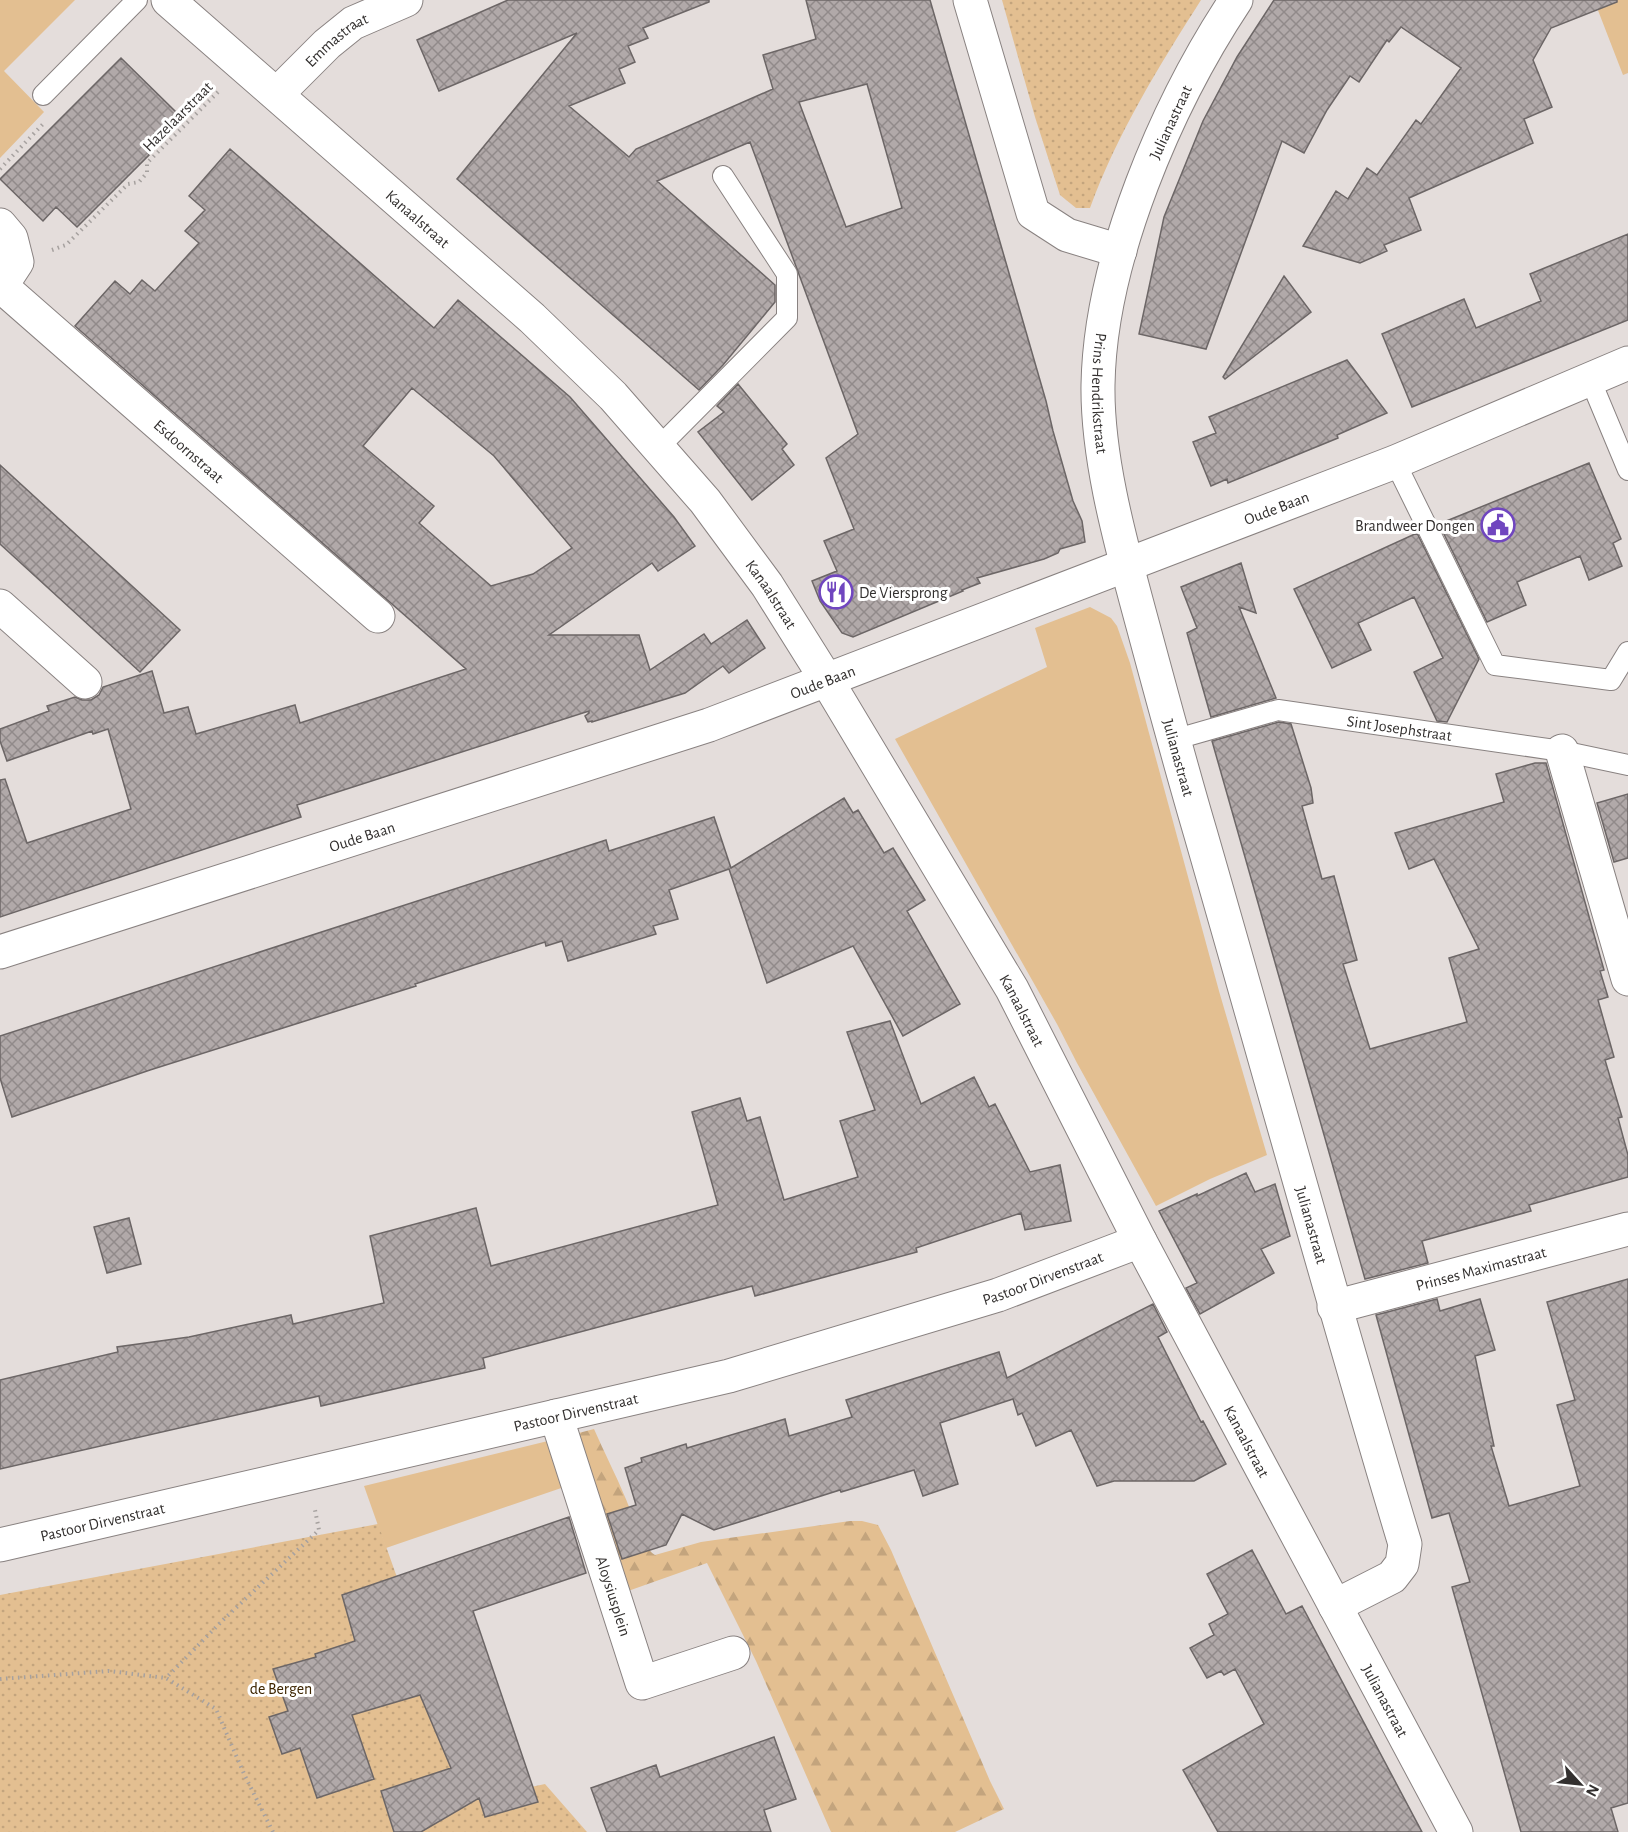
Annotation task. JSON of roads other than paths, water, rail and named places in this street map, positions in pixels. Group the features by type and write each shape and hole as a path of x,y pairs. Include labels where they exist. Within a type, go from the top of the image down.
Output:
{"street":[{"name":"Kanaalstraat","path":"168,0 532,318 613,396 705,501 767,585 1012,989 1140,1241 1335,1606"},
{"name":"Emmastraat","path":"277,94 327,44 353,23 406,0"},
{"path":"970,0 1033,213 1067,235 1120,251"},
{"name":"Julianastraat","path":"1120,251 1140,192 1174,108 1215,32 1236,0"},
{"path":"0,225 11,238 6,279"},
{"name":"Prins Hendrikstraat","path":"1120,251 1103,317 1098,387 1104,464 1126,563"},
{"name":"Esdoornstraat","path":"6,279 378,616"},
{"name":"Oude Baan","path":"0,952 709,725 1126,563 1395,462 1628,363"},
{"name":"Julianastraat","path":"1126,563 1173,740 1334,1307 1405,1544 1402,1564 1392,1577 1335,1606 1456,1832"},
{"path":"0,606 86,682"},
{"path":"1562,751 1628,979"},
{"name":"Prinses Maximastraat","path":"1334,1307 1628,1229"},
{"name":"Pastoor Dirvenstraat","path":"0,1545 740,1373 998,1295 1140,1241"},
{"name":"Aloysiusplein","path":"556,1416 642,1683 733,1653"}],"lane":[{"path":"43,95 137,0"},
{"path":"659,447 787,318 787,274 723,176"},
{"path":"1590,379 1628,470"},
{"path":"1395,462 1495,665 1611,680 1628,652"},
{"name":"Sint Josephstraat","path":"1173,740 1278,710 1562,751 1628,765"}],"place":[{"name":"Brandweer Dongen","path":"1498,525"},
{"name":"De Viersprong","path":"836,592"}],"park label":[{"name":"de Bergen","path":"281,1688"}]}
